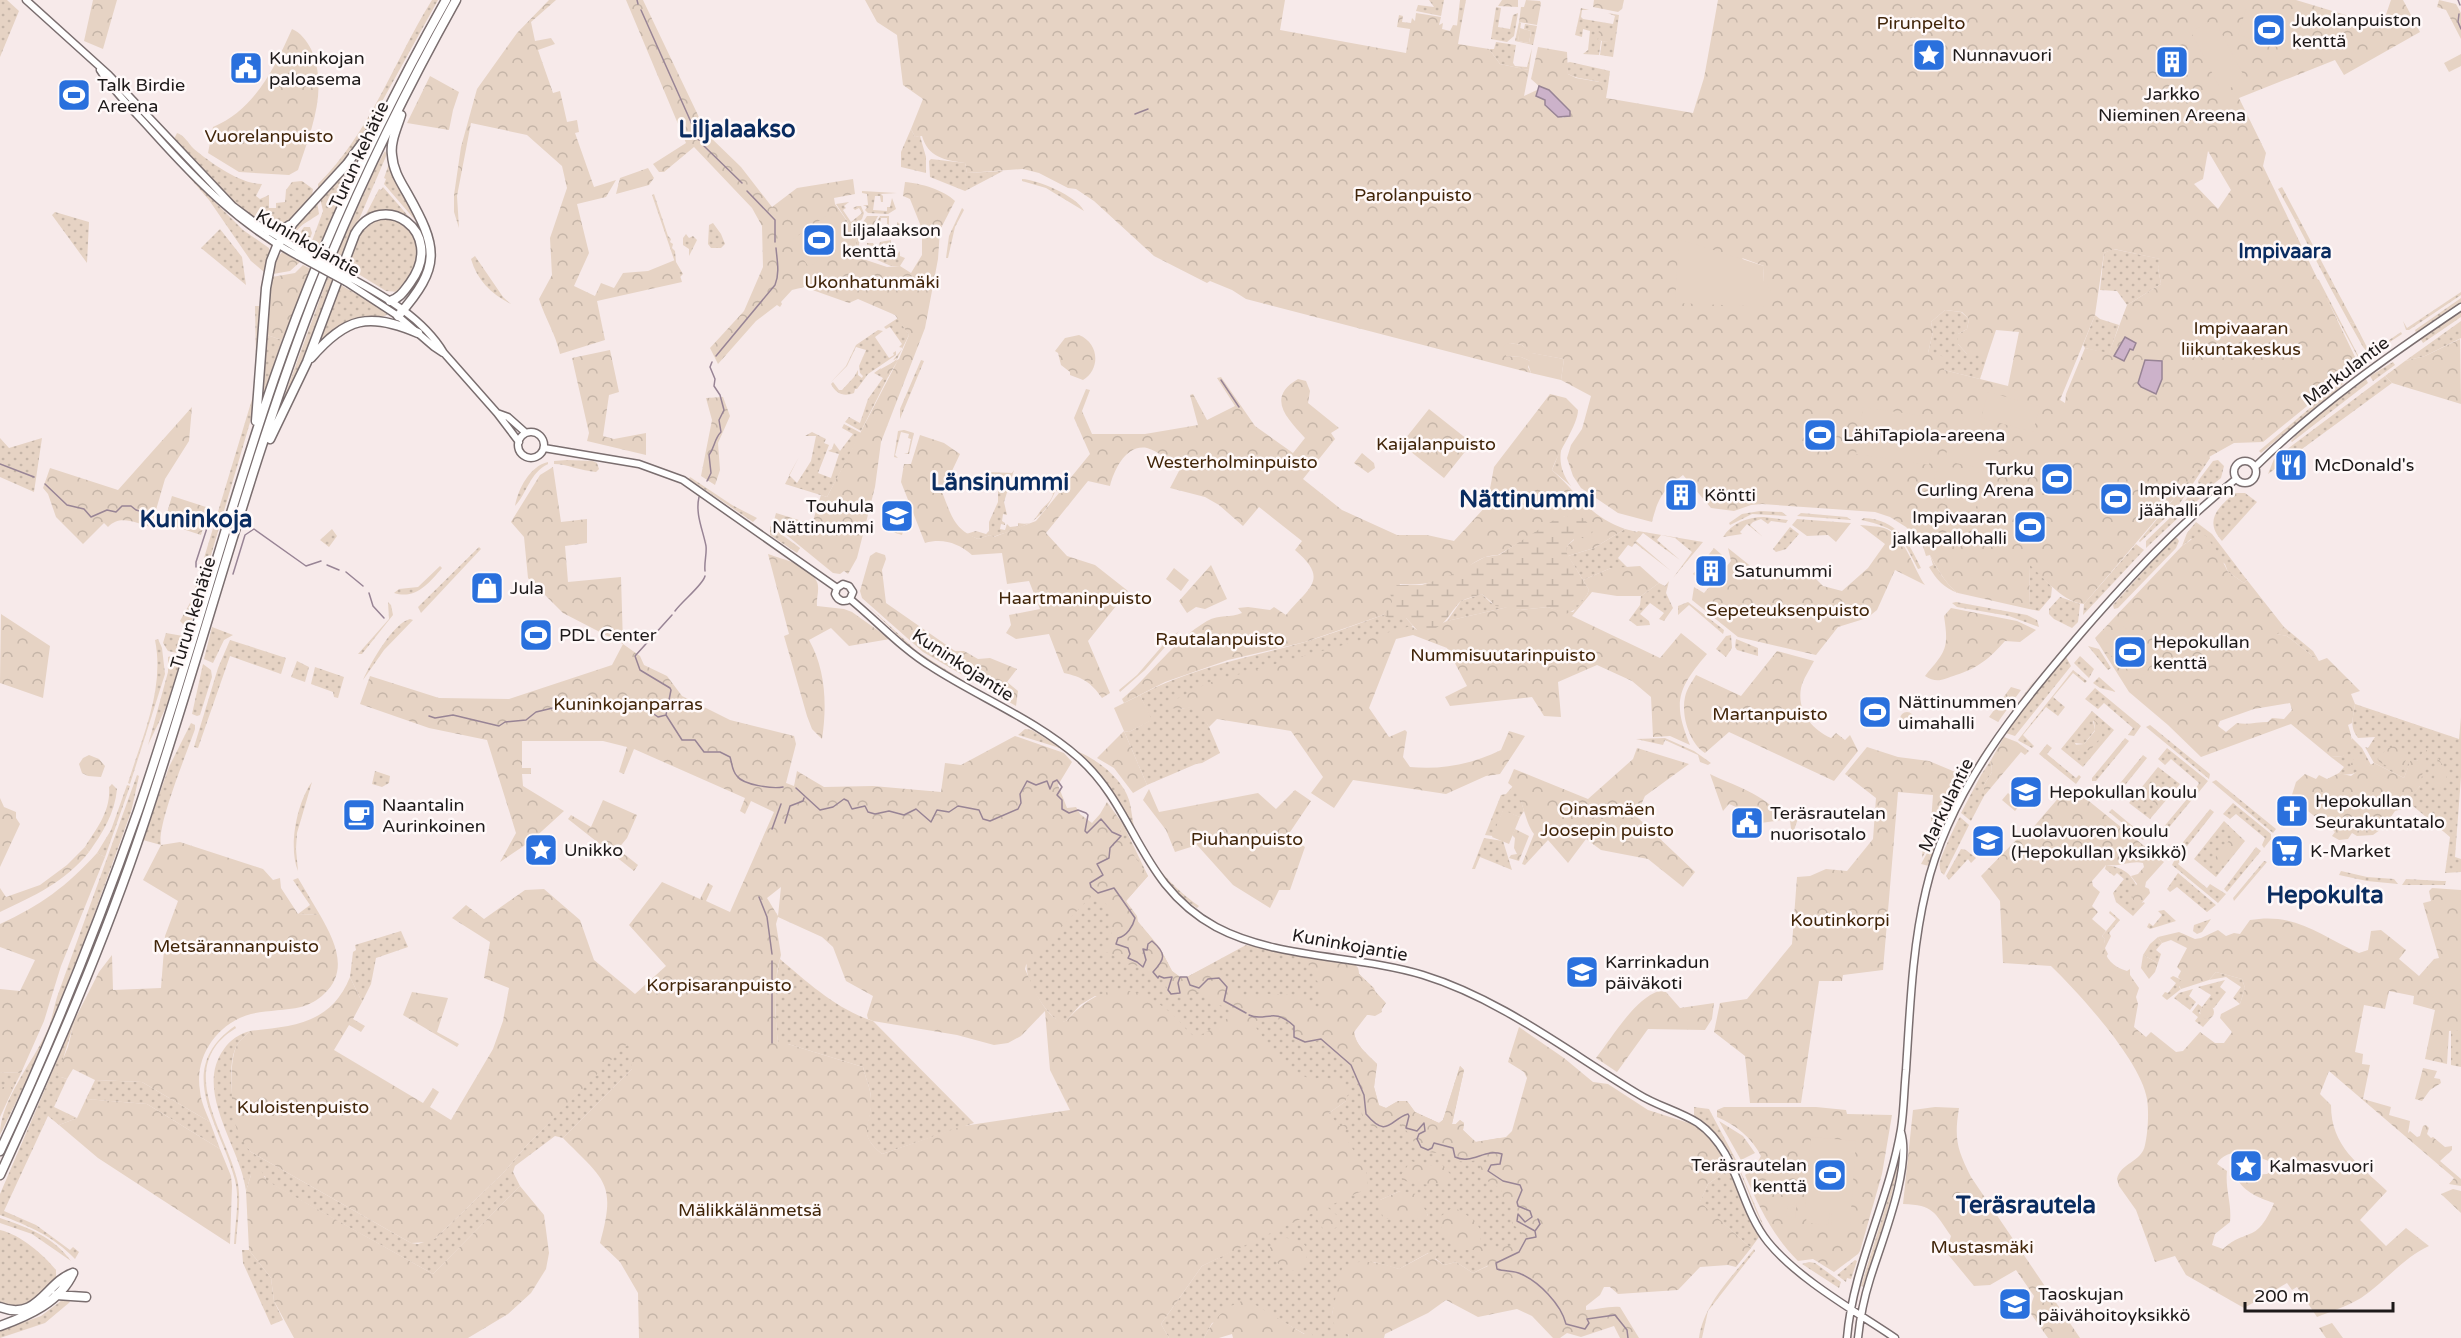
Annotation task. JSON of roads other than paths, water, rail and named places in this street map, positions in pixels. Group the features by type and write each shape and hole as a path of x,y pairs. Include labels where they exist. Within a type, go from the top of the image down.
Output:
{"highway":[{"name":"Turun kehätie","path":"0,1151 43,1058 100,917 156,756 255,438 303,298 345,199 392,101 446,0"},
{"name":"Turun kehätie","path":"0,1175 75,1005 144,825 283,383 312,302 353,204 405,97 456,0"},
{"path":"401,313 427,274 432,254 428,232 399,180 393,163 391,149 405,97"},
{"path":"255,438 267,284 270,267 279,243 293,223 347,164 392,101"},
{"path":"257,466 307,362 355,234 366,221 381,215 394,216 407,222 416,232 422,251 421,263 415,276 400,296 390,301"},
{"path":"268,231 282,230 293,223"},
{"path":"307,362 329,337 341,329 361,322 388,321 418,333"},
{"path":"0,1307 15,1310 31,1306 46,1296 65,1276 73,1273 70,1280 56,1295 33,1313 0,1326"},
{"path":"56,1295 86,1297"}],"main road":[{"name":"Kuninkojantie","path":"26,0 148,116 218,191 241,212 268,231 279,243"},
{"name":"Kuninkojantie","path":"96,65 105,79 137,114 207,190 235,216 279,243 390,301 418,333 444,353"},
{"name":"Kuninkojantie","path":"348,279 401,313 438,343 519,442"},
{"name":"Markulantie","path":"2255,467 2300,424 2344,389 2461,307"},
{"name":"Kuninkojantie","path":"497,413 508,417 526,434"},
{"path":"526,434 538,434 543,441 544,448 535,457 530,458 521,453 519,442 526,434"},
{"path":"544,448 639,464 674,475 715,501 837,588"},
{"path":"2247,461 2255,467 2256,476 2252,482 2243,483 2236,479 2234,470 2238,464 2247,461"},
{"name":"Markulantie","path":"1847,1338 1850,1307 1886,1194 1901,1131 1919,925 1934,862 1958,806 2004,730 2047,673 2158,549 2193,515 2236,479"},
{"path":"843,584 849,586 853,592 850,599 839,600 836,594 837,588 843,584"},
{"name":"Kuninkojantie","path":"850,599 922,661 1056,740 1079,758 1108,791 1157,875 1177,898 1208,922 1250,941 1382,964 1458,987 1509,1013 1646,1099 1690,1118 1702,1126 1726,1152 1753,1216 1767,1240 1788,1263 1895,1338"},
{"name":"Markulantie","path":"1858,1338 1862,1314 1897,1189 1902,1154 1901,1131"}],"waterway":[{"name":"Kuninkoja","path":"637,0 638,4"},
{"path":"2458,0 2460,5"},
{"name":"Kuninkoja","path":"641,10 699,140"},
{"path":"2459,14 2458,22 2461,29"},
{"path":"1135,114 1148,109"},
{"name":"Kuninkoja","path":"704,146 742,183"},
{"name":"Kuninkoja","path":"747,191 775,220 775,242"},
{"name":"Kuninkoja","path":"716,356 775,285 778,271 776,248"},
{"name":"Kuninkoja","path":"707,481 711,473 709,455 721,432 719,420 724,410 720,395 714,386 715,379 710,367 712,362"},
{"path":"1221,380 1239,407"},
{"path":"0,464 34,477"},
{"path":"45,484 67,505 84,509 91,517 107,510 116,512 122,506 131,506 150,514"},
{"name":"Kuninkoja","path":"699,497 699,516 706,546 705,571"},
{"path":"170,517 201,517 207,528 196,567"},
{"path":"233,574 245,535 254,529 306,566 321,561"},
{"path":"327,565 339,570"},
{"path":"346,572 363,586"},
{"name":"Kuninkoja","path":"675,611 705,576"},
{"path":"369,593 373,606 384,618"},
{"name":"Kuninkoja","path":"672,615 635,656 640,670 670,688 666,715 682,740 695,740 704,752 720,752 730,757 735,774 745,782 766,787 783,787"},
{"path":"429,716 435,718 453,715 499,726 505,722 526,720 536,712 557,707 592,711 633,707 651,712 658,717 666,715"},
{"name":"Kuninkoja","path":"796,788 820,810 833,807 844,799 848,801 852,809 865,806 868,812 875,814 889,811 904,815 916,809 931,822 937,810 949,812 958,806 979,810 983,819 990,821 1018,809 1021,803 1020,794 1027,781 1036,785 1047,781 1050,789 1053,782 1057,780 1062,787 1057,795 1062,800 1062,809 1069,813 1078,810 1086,813 1088,815 1085,831 1087,833 1101,819 1112,832 1121,836 1110,848 1109,858 1097,864 1103,875 1090,883 1098,893 1114,888 1135,918 1129,930 1118,938 1116,944 1128,948 1130,954 1128,958 1143,967 1146,960 1143,949 1147,950 1148,944 1152,941 1163,957 1153,972 1158,978 1159,976 1172,977 1168,990 1171,994 1180,993 1178,983 1180,977 1187,977 1190,985 1199,988 1208,979 1219,978 1227,987 1224,1001 1246,1013"},
{"path":"785,823 790,806 803,801 804,798"},
{"path":"772,829 781,804"},
{"path":"759,897 767,917 772,954"},
{"path":"772,961 772,1043"},
{"name":"Kuninkoja","path":"1249,1015 1280,1017 1294,1026 1294,1037 1305,1042 1321,1039 1351,1065 1364,1095 1366,1114 1379,1126 1388,1126 1408,1114 1406,1128 1417,1131 1424,1123 1425,1131 1419,1134 1417,1139 1421,1147 1428,1150 1434,1143 1453,1148 1455,1157 1461,1159 1490,1153 1502,1154 1500,1164 1491,1165 1488,1171 1503,1181 1520,1185 1522,1190 1517,1202 1518,1206 1530,1211 1532,1217 1525,1222 1518,1214 1517,1221 1535,1231 1536,1237 1526,1239 1519,1252 1496,1263 1497,1269 1518,1273 1535,1282 1554,1302 1566,1324 1585,1329 1589,1323 1587,1319 1615,1315 1627,1330 1628,1338"},
{"path":"1535,1231 1540,1224 1538,1219"}],"place":[{"name":"Jukolanpuiston kenttä","path":"2269,30"},
{"name":"Nunnavuori","path":"1929,55"},
{"name":"Jarkko Nieminen Areena","path":"2172,62"},
{"name":"Kuninkojan paloasema","path":"246,68"},
{"name":"Talk Birdie Areena","path":"74,95"},
{"name":"Liljalaakson kenttä","path":"819,240"},
{"name":"LähiTapiola-areena","path":"1820,435"},
{"name":"McDonald's","path":"2291,465"},
{"name":"Turku Curling Arena","path":"2057,479"},
{"name":"Köntti","path":"1681,495"},
{"name":"Impivaaran jäähalli","path":"2116,499"},
{"name":"Touhula Nättinummi","path":"897,516"},
{"name":"Impivaaran jalkapallohalli","path":"2030,527"},
{"name":"Satunummi","path":"1711,571"},
{"name":"Jula","path":"487,588"},
{"name":"PDL Center","path":"536,635"},
{"name":"Hepokullan kenttä","path":"2130,652"},
{"name":"Nättinummen uimahalli","path":"1875,712"},
{"name":"Hepokullan koulu","path":"2026,792"},
{"name":"Hepokullan Seurakuntatalo","path":"2292,811"},
{"name":"Naantalin Aurinkoinen","path":"359,815"},
{"name":"Teräsrautelan nuorisotalo","path":"1747,823"},
{"name":"Luolavuoren koulu (Hepokullan yksikkö)","path":"1988,841"},
{"name":"Unikko","path":"541,850"},
{"name":"K-Market","path":"2287,851"},
{"name":"Karrinkadun päiväkoti","path":"1582,972"},
{"name":"Kalmasvuori","path":"2246,1166"},
{"name":"Teräsrautelan kenttä","path":"1830,1175"},
{"name":"Taoskujan päivähoitoyksikkö","path":"2015,1304"}],"district":[{"name":"Liljalaakso","path":"737,129"},
{"name":"Impivaara","path":"2285,252"},
{"name":"Länsinummi","path":"1000,482"},
{"name":"Nättinummi","path":"1527,499"},
{"name":"Kuninkoja","path":"196,519"},
{"name":"Hepokulta","path":"2325,895"},
{"name":"Teräsrautela","path":"2026,1205"}],"park label":[{"name":"Pirunpelto","path":"1921,23"},
{"name":"Vuorelanpuisto","path":"269,136"},
{"name":"Parolanpuisto","path":"1413,195"},
{"name":"Ukonhatunmäki","path":"872,282"},
{"name":"Impivaaran liikuntakeskus","path":"2241,338"},
{"name":"Kaijalanpuisto","path":"1436,444"},
{"name":"Westerholminpuisto","path":"1232,462"},
{"name":"Haartmaninpuisto","path":"1075,598"},
{"name":"Sepeteuksenpuisto","path":"1788,610"},
{"name":"Rautalanpuisto","path":"1220,639"},
{"name":"Nummisuutarinpuisto","path":"1503,655"},
{"name":"Kuninkojanparras","path":"628,704"},
{"name":"Martanpuisto","path":"1770,714"},
{"name":"Oinasmäen Joosepin puisto","path":"1607,819"},
{"name":"Piuhanpuisto","path":"1247,839"},
{"name":"Koutinkorpi","path":"1840,920"},
{"name":"Metsärannanpuisto","path":"236,946"},
{"name":"Korpisaranpuisto","path":"719,985"},
{"name":"Kuloistenpuisto","path":"303,1107"},
{"name":"Mälikkälänmetsä","path":"750,1210"},
{"name":"Mustasmäki","path":"1982,1247"}]}
